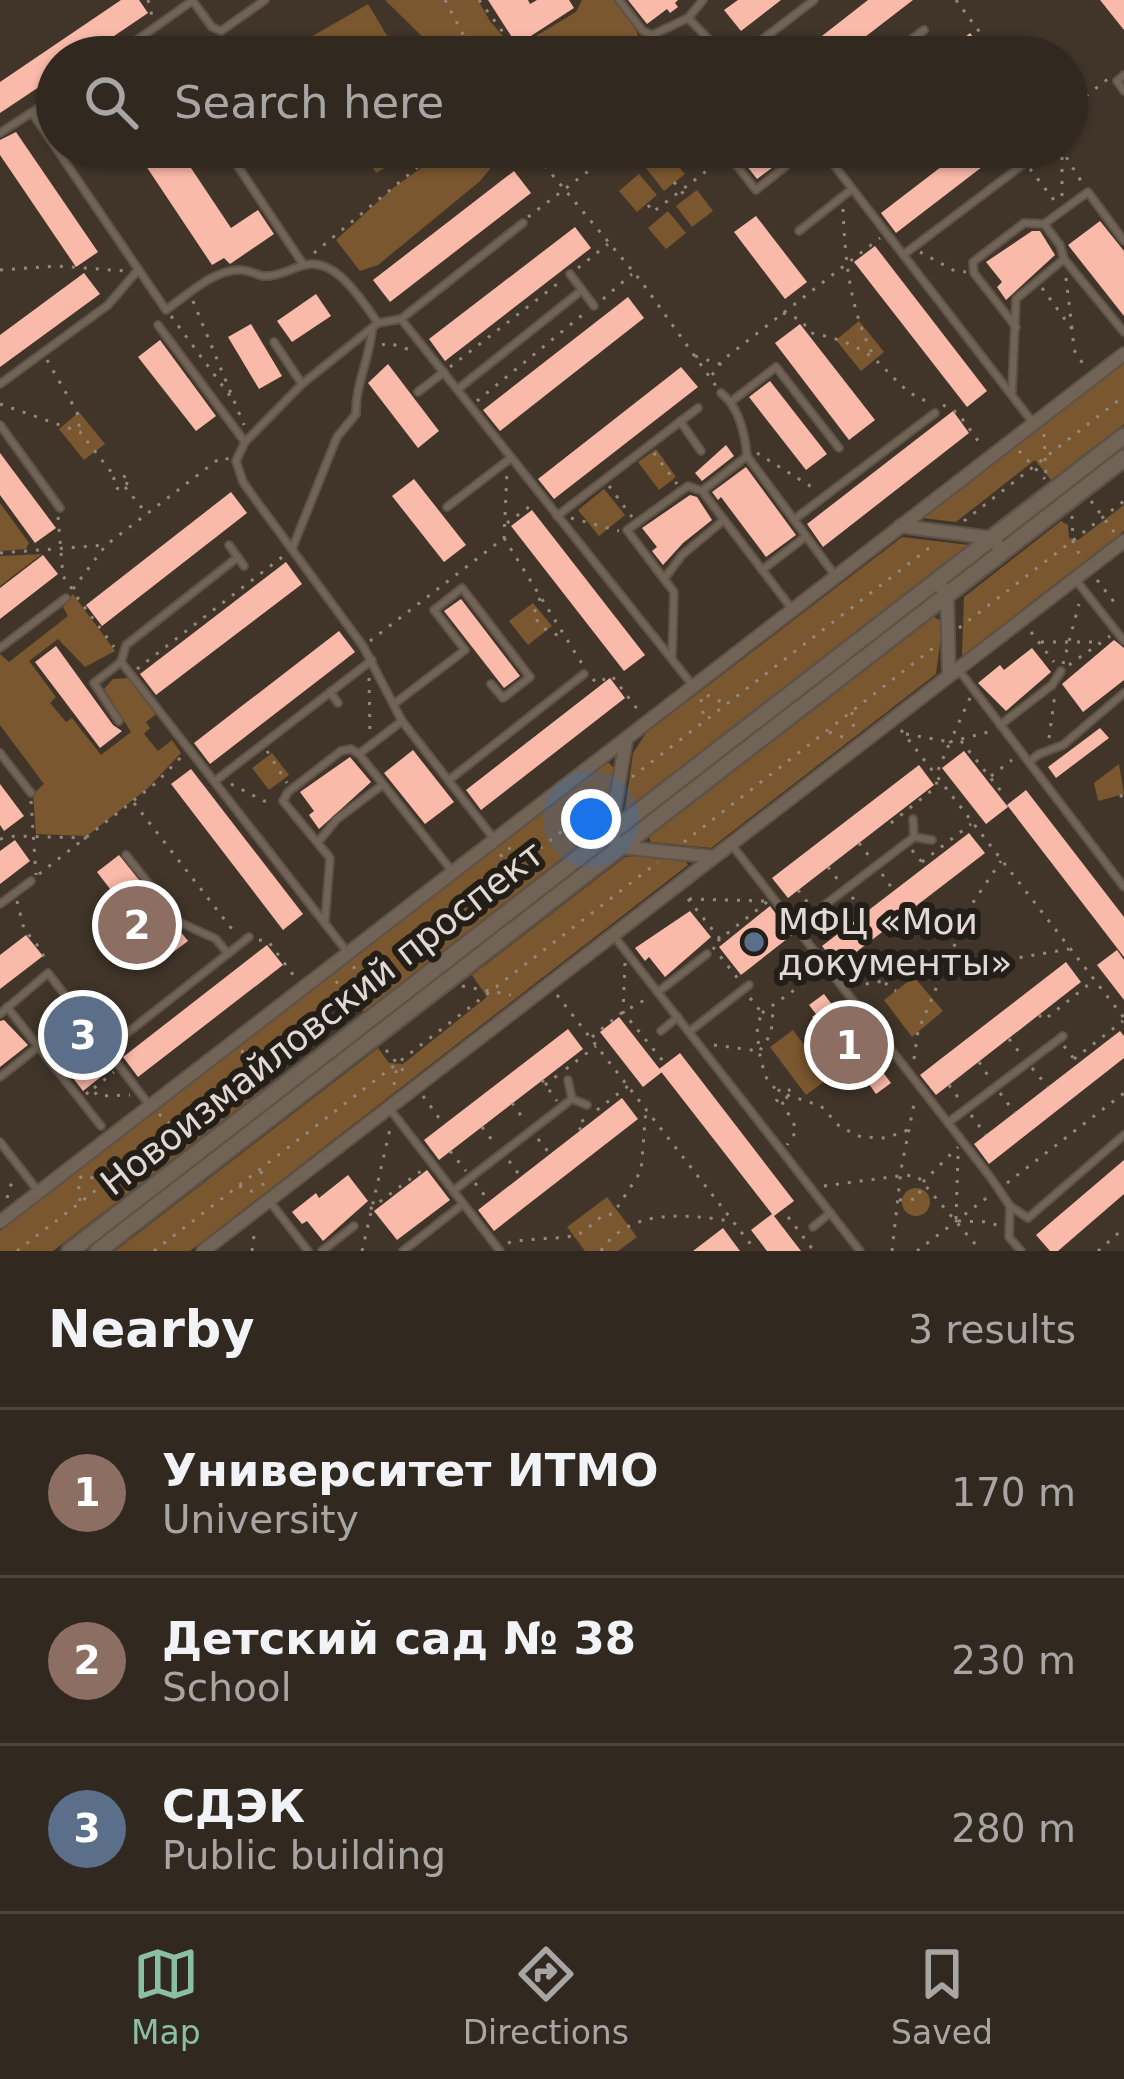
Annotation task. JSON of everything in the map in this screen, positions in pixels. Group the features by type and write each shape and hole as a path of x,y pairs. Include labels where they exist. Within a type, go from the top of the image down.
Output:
{"street":[{"path":"0,1222 1124,354"},
{"name":"Новоизмайловский проспект","path":"998,545 1124,436"},
{"name":"Новоизмайловский проспект","path":"98,1251 942,588 1124,458"},
{"path":"900,526 998,545"},
{"path":"202,1251 1123,542"},
{"path":"942,588 954,672"},
{"path":"626,739 615,841 714,857"},
{"name":"Новоизмайловский проспект","path":"70,1251 615,841"}],"lane":[{"path":"143,36 192,1 212,27 221,31 265,0"},
{"path":"619,0 643,31 652,34 688,18 703,0"},
{"path":"770,36 814,0"},
{"path":"688,18 706,36"},
{"path":"915,36 923,30"},
{"path":"1124,75 1117,81 1124,91"},
{"path":"0,133 36,110"},
{"path":"32,113 36,119"},
{"path":"67,168 135,273 166,310 222,273 238,269 260,277 286,274 303,264 328,268 340,276 375,325 355,394 356,414 337,437 291,549"},
{"path":"239,168 303,264"},
{"path":"739,168 756,190 784,168"},
{"path":"836,168 1012,394 1039,420"},
{"path":"904,255 1019,168"},
{"path":"799,231 852,189"},
{"path":"1016,327 974,272 973,262 1024,223 1044,224 1088,192 1124,241"},
{"path":"495,839 402,722 363,646 243,482 236,460 244,442 302,384 375,325 401,319 523,223"},
{"path":"1044,224 1060,245 1064,260 1124,332"},
{"path":"1012,394 1016,299 1064,260"},
{"path":"0,384 108,305 135,273"},
{"path":"570,274 594,306"},
{"path":"458,389 582,290"},
{"path":"401,319 694,686"},
{"path":"158,326 244,442"},
{"path":"274,342 302,384"},
{"path":"836,577 746,452 726,397 776,367 838,448"},
{"path":"418,392 444,372"},
{"path":"557,516 698,408"},
{"path":"796,518 935,413"},
{"path":"680,422 701,451"},
{"path":"0,425 60,508"},
{"path":"701,491 746,452"},
{"path":"447,506 511,458"},
{"path":"672,661 674,592 627,530 688,486 701,491 793,610"},
{"path":"664,578 682,555 724,520"},
{"path":"762,570 805,537"},
{"path":"229,545 244,566"},
{"path":"119,721 94,683 122,660 126,645 238,557"},
{"path":"1075,579 1124,641"},
{"path":"394,704 465,650 434,610 462,588 530,677 502,698 491,684"},
{"path":"0,648 66,598"},
{"path":"122,660 350,956"},
{"path":"217,779 369,662"},
{"path":"1001,726 1052,685 1060,671"},
{"path":"954,672 1124,887"},
{"path":"448,780 584,674"},
{"path":"330,692 338,703"},
{"path":"1029,762 1063,745 1124,693"},
{"path":"359,754 402,722"},
{"path":"325,923 330,858 283,801 341,751 351,749 359,754 453,872"},
{"path":"0,753 31,793"},
{"path":"318,842 381,786"},
{"path":"914,819 914,836"},
{"path":"914,836 932,840"},
{"path":"796,927 914,836"},
{"path":"731,844 1010,1206 1028,1218 1124,1135"},
{"path":"126,855 179,922 216,939 228,954"},
{"path":"0,904 34,878"},
{"path":"613,935 860,1251"},
{"path":"107,1049 246,939"},
{"path":"658,992 707,954"},
{"path":"101,1126 4,1011 48,973 151,1106"},
{"path":"689,1031 749,985"},
{"path":"661,1030 678,1017"},
{"path":"949,1122 1061,1038"},
{"path":"0,1077 38,1047"},
{"path":"568,1081 572,1099"},
{"path":"572,1099 587,1105"},
{"path":"453,1191 572,1099"},
{"path":"390,1102 498,1249"},
{"path":"0,1142 39,1193"},
{"path":"268,1201 308,1251"},
{"path":"404,1251 464,1204"},
{"path":"1010,1206 1009,1237 1021,1251"},
{"path":"813,1227 830,1213"},
{"path":"322,1251 354,1226"}],"path":[{"path":"148,0 156,27"},
{"path":"445,0 464,36"},
{"path":"479,0 507,36"},
{"path":"956,0 983,36"},
{"path":"1088,94 1110,77"},
{"path":"303,264 417,168"},
{"path":"545,168 634,273 726,397"},
{"path":"523,223 593,168"},
{"path":"653,212 706,168"},
{"path":"1030,168 1062,210"},
{"path":"1061,168 1062,210"},
{"path":"1073,168 1088,192"},
{"path":"674,182 686,197"},
{"path":"841,198 846,264 858,323 874,359 894,383 923,401 958,412 982,446"},
{"path":"647,205 657,220"},
{"path":"710,377 886,233"},
{"path":"444,372 608,244"},
{"path":"914,249 953,270 974,272"},
{"path":"1064,260 1074,350 1086,368"},
{"path":"0,270 116,267 135,273"},
{"path":"471,406 634,273"},
{"path":"1037,282 1072,329"},
{"path":"189,294 239,408 244,442"},
{"path":"167,312 239,408"},
{"path":"783,314 801,320 812,333 838,339 874,359"},
{"path":"370,349 389,343 432,357"},
{"path":"43,353 77,412 80,432 116,476 126,477 125,487 147,514"},
{"path":"694,355 719,365"},
{"path":"719,365 726,397"},
{"path":"962,523 1124,396"},
{"path":"0,404 80,432"},
{"path":"1011,440 1046,480 1039,420"},
{"path":"650,448 680,487"},
{"path":"746,452 827,494"},
{"path":"66,598 106,545 220,458 236,460"},
{"path":"511,458 504,538 596,683 612,676 638,710"},
{"path":"116,476 114,486 125,487"},
{"path":"604,480 637,523"},
{"path":"506,524 542,497"},
{"path":"1090,500 1123,542"},
{"path":"958,629 1124,501"},
{"path":"557,516 615,532 627,530"},
{"path":"1073,521 1073,541 1084,563"},
{"path":"60,527 63,576 122,660"},
{"path":"363,646 504,538"},
{"path":"626,782 939,540"},
{"path":"0,554 106,545"},
{"path":"131,674 291,549"},
{"path":"1096,578 1118,607"},
{"path":"540,596 533,616 567,640"},
{"path":"1060,671 1081,596"},
{"path":"1030,630 1060,671"},
{"path":"1060,671 1116,631"},
{"path":"678,847 942,642"},
{"path":"1039,642 1102,642"},
{"path":"369,662 368,714 375,742"},
{"path":"1047,752 1056,690 1052,685"},
{"path":"705,721 699,692 727,704"},
{"path":"891,823 936,787 950,742 974,692"},
{"path":"827,732 855,741 853,712"},
{"path":"1001,726 950,742 902,731 1124,1019 1074,1059"},
{"path":"959,740 1001,794"},
{"path":"263,747 290,787"},
{"path":"34,878 133,802 190,749"},
{"path":"990,777 1022,753"},
{"path":"217,779 264,801 283,801"},
{"path":"31,793 34,878"},
{"path":"17,1251 608,796"},
{"path":"133,802 246,939 268,941 294,976"},
{"path":"922,862 972,823"},
{"path":"0,839 87,838"},
{"path":"502,877 501,845 528,857"},
{"path":"154,1251 661,860"},
{"path":"892,1251 918,1031 972,904 1001,860"},
{"path":"15,893 24,929 42,951 48,973"},
{"path":"685,898 771,899 720,939 685,898"},
{"path":"843,988 1071,949"},
{"path":"625,954 623,1012 661,1059 654,1062"},
{"path":"332,975 357,1013 350,956"},
{"path":"762,1013 827,966"},
{"path":"1040,1015 1044,1020 1095,980"},
{"path":"884,981 896,991"},
{"path":"490,992 528,998"},
{"path":"590,1038 658,992"},
{"path":"556,994 756,1251"},
{"path":"773,1008 770,1034 759,1052 765,1076 777,1091 821,1106 840,1127 861,1137 886,1138 909,1130"},
{"path":"1061,1038 1090,1047"},
{"path":"1009,1039 1048,1087"},
{"path":"382,1044 410,1078"},
{"path":"562,1107 544,1083 596,1045"},
{"path":"700,1045 759,1052"},
{"path":"235,1049 283,1067"},
{"path":"979,1062 1015,1113"},
{"path":"390,1102 397,1064"},
{"path":"82,1097 119,1068"},
{"path":"782,1102 796,1084"},
{"path":"949,1085 986,1135"},
{"path":"580,1130 577,1125 628,1086"},
{"path":"92,1089 98,1096 136,1096"},
{"path":"777,1091 776,1100 782,1102 797,1130 782,1150"},
{"path":"917,1251 1124,1093"},
{"path":"424,1095 444,1125"},
{"path":"151,1106 176,1129"},
{"path":"613,1214 641,1171 646,1108"},
{"path":"362,1251 390,1129 387,1125"},
{"path":"897,1200 917,1198 924,1180 964,1142"},
{"path":"370,1210 431,1163"},
{"path":"956,1220 958,1163"},
{"path":"6,1201 18,1166"},
{"path":"239,1186 262,1192 261,1169"},
{"path":"80,1202 79,1179 84,1174 106,1183"},
{"path":"810,1188 900,1176 924,1180 981,1251"},
{"path":"498,1249 530,1237 572,1236 603,1214 613,1214"},
{"path":"613,1214 623,1227"},
{"path":"601,1251 623,1227 681,1214 733,1221"},
{"path":"783,1228 790,1219 814,1251"},
{"path":"956,1220 989,1222 1009,1231"},
{"path":"252,1251 255,1226"},
{"path":"1098,1251 1124,1228"},
{"path":"742,1251 751,1245"}],"shaded area":[{"path":"385,0 478,0 503,36 422,36"},
{"path":"582,0 615,0 638,36 536,36 576,12"},
{"path":"368,4 387,36 313,36"},
{"path":"421,168 491,168 378,265 360,271 336,240"},
{"path":"646,168 680,168 685,174 664,191"},
{"path":"639,174 657,195 637,212 619,191"},
{"path":"697,190 713,211 692,227 676,206"},
{"path":"668,211 686,233 666,249 648,228"},
{"path":"859,321 884,352 861,371 836,340"},
{"path":"1124,363 1124,424 1051,480 1035,460 956,522 923,518"},
{"path":"79,412 105,444 84,460 59,429"},
{"path":"656,449 676,477 659,490 638,462"},
{"path":"604,489 625,515 599,536 578,510"},
{"path":"0,503 29,543 26,549 0,551"},
{"path":"1124,505 1124,531 962,656 964,597 1061,521 1068,525 1069,538 1078,540"},
{"path":"902,537 969,545 625,810 633,753 646,733"},
{"path":"42,554 0,586 0,556"},
{"path":"73,594 115,651 85,667 58,639 29,661 56,697 50,703 66,722 72,718 101,755 131,732 104,689 113,679 129,678 156,714 146,722 150,728 144,734 158,751 172,740 181,753 148,788 87,836 36,834 33,794 44,784 0,725 0,654 9,662 68,616 63,607"},
{"path":"533,603 552,626 528,645 509,621"},
{"path":"934,617 943,622 936,674 711,848 651,842 649,837"},
{"path":"272,753 289,775 269,790 252,768"},
{"path":"608,762 614,768 597,831 364,1012 346,991 246,1069 262,1090 53,1251 0,1251 0,1231"},
{"path":"1119,764 1124,794 1098,801 1094,783"},
{"path":"625,857 685,860 688,865 190,1251 115,1251 378,1048 389,1063 403,1064 487,997 472,975"},
{"path":"914,977 943,1011 912,1037 884,1000"},
{"path":"793,1030 829,1078 806,1095 770,1047"},
{"path":"916,1188 926,1192 930,1202 926,1212 916,1216 906,1212 902,1202 906,1192"},
{"path":"607,1197 637,1237 618,1251 585,1251 567,1227"}],"building":[{"path":"121,0 139,0 148,13 114,36 68,36"},
{"path":"488,0 528,0 530,4 569,0 574,8 531,36 511,36"},
{"path":"628,0 678,0 678,7 647,24"},
{"path":"738,0 781,0 741,31 724,10"},
{"path":"868,0 913,0 866,36 822,36"},
{"path":"1100,0 1124,0 1124,30"},
{"path":"36,58 36,89 0,113 0,82"},
{"path":"16,132 36,168 41,168 98,252 76,267 0,155 0,140"},
{"path":"147,168 191,168 231,228 258,210 274,234 230,264 224,258 212,265"},
{"path":"748,168 772,168 757,179"},
{"path":"940,168 981,168 896,233 881,213"},
{"path":"514,171 531,193 390,302 373,280"},
{"path":"756,216 807,282 785,299 734,232"},
{"path":"1100,221 1124,251 1124,316 1068,245"},
{"path":"575,227 591,248 445,361 429,339"},
{"path":"1032,231 1040,231 1055,255 1006,300 997,287 1002,282 986,262"},
{"path":"875,246 987,391 967,407 854,262"},
{"path":"84,273 100,294 0,367 0,335"},
{"path":"316,294 331,316 292,342 277,321"},
{"path":"628,297 644,318 500,431 483,410"},
{"path":"251,324 282,376 259,389 228,337"},
{"path":"800,324 875,420 849,440 775,343"},
{"path":"160,340 216,416 196,431 138,357"},
{"path":"388,364 439,431 418,448 368,383"},
{"path":"681,367 698,387 554,499 538,479"},
{"path":"770,381 827,454 806,470 749,397"},
{"path":"953,411 969,433 823,547 807,524"},
{"path":"726,445 734,456 702,481 695,473"},
{"path":"0,453 56,528 35,543 0,495"},
{"path":"746,467 796,535 766,557 721,497 718,500 712,492"},
{"path":"414,479 466,545 444,562 392,496"},
{"path":"231,492 247,513 102,626 86,605"},
{"path":"690,495 697,497 712,520 663,565 652,551 657,547 642,528"},
{"path":"532,510 645,655 624,671 511,526"},
{"path":"43,555 58,574 0,619 0,588"},
{"path":"286,562 302,584 156,695 140,674"},
{"path":"461,599 520,676 504,688 444,611"},
{"path":"339,631 355,652 210,764 194,743"},
{"path":"1114,640 1124,648 1124,680 1083,712 1062,684"},
{"path":"56,646 122,731 100,748 35,662"},
{"path":"1032,648 1051,672 1006,711 978,683"},
{"path":"610,678 625,698 481,810 466,790"},
{"path":"1100,728 1109,738 1056,778 1048,767"},
{"path":"413,750 454,802 425,824 384,773"},
{"path":"964,751 1008,807 986,824 942,768"},
{"path":"350,757 371,782 319,829 309,815 314,811 300,792"},
{"path":"919,765 934,785 788,898 772,878"},
{"path":"191,769 303,914 283,930 171,784"},
{"path":"0,784 24,816 4,831 0,825"},
{"path":"1026,790 1124,917 1124,957 1007,805"},
{"path":"969,833 985,853 838,966 822,946"},
{"path":"15,840 30,861 0,884 0,851"},
{"path":"119,855 188,941 164,959 97,872"},
{"name":"МФЦ «Мои документы»","path":"770,906 792,935 741,975 719,947"},
{"path":"690,911 711,937 665,977 635,948"},
{"path":"26,935 43,956 0,989 0,955"},
{"path":"267,945 283,965 138,1077 123,1057"},
{"path":"1117,950 1124,960 1124,1000 1097,965"},
{"path":"1066,962 1081,982 936,1095 920,1075"},
{"path":"824,994 891,1083 876,1094 869,1084 865,1087 833,1038 830,1041 812,1017 816,1014 809,1005"},
{"path":"71,1015 112,1068 83,1091 42,1038"},
{"path":"619,1017 662,1072 643,1087 600,1032"},
{"path":"0,1021 28,1045 0,1067"},
{"path":"568,1029 583,1049 439,1160 424,1140"},
{"path":"1120,1031 1124,1058 989,1164 974,1144"},
{"path":"680,1053 794,1201 774,1216 801,1251 767,1251 751,1230 772,1214 659,1069"},
{"path":"622,1098 638,1119 494,1231 478,1210"},
{"path":"1124,1160 1124,1194 1058,1251 1050,1251 1036,1235"},
{"path":"427,1170 450,1200 397,1240 374,1211"},
{"path":"348,1175 368,1201 323,1241 307,1221 302,1224 292,1212"},
{"path":"723,1228 740,1251 693,1251"}],"place":[{"name":"Детский сад № 38","path":"137,925"},
{"name":"МФЦ «Мои документы»","path":"754,942"},
{"name":"СДЭК","path":"83,1035"},
{"name":"Университет ИТМО","path":"849,1045"}]}
